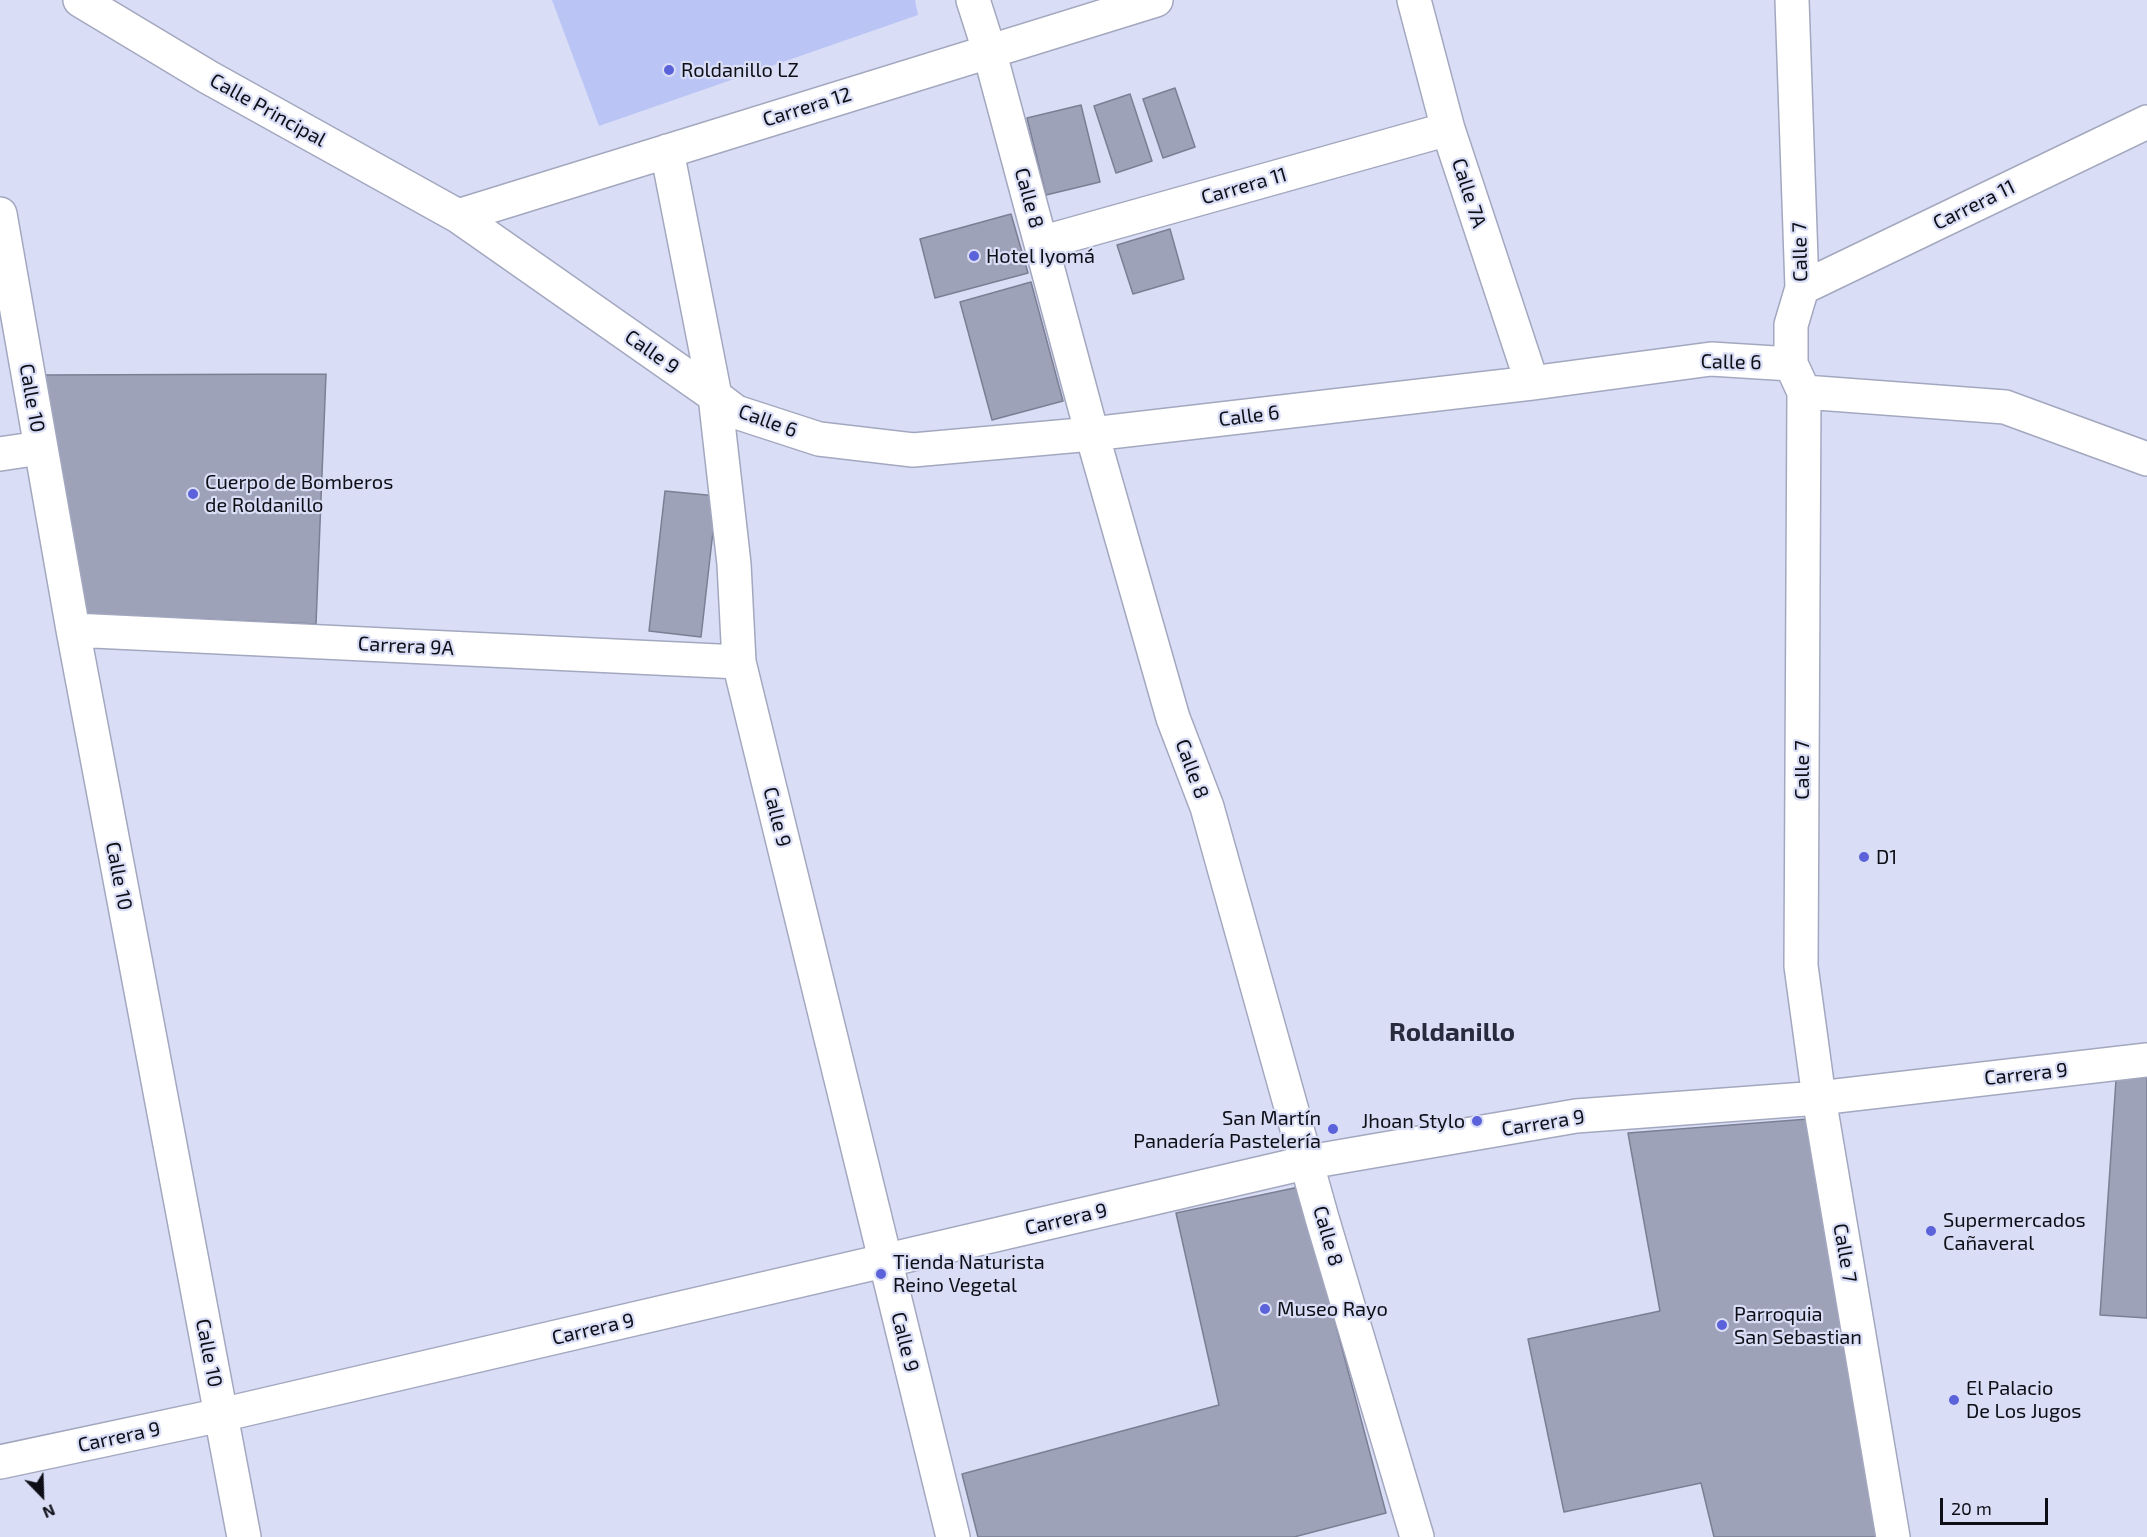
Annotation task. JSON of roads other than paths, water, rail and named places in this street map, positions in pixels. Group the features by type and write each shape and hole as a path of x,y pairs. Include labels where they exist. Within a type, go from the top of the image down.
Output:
{"street":[{"name":"Calle Principal","path":"80,0 208,77 458,216"},
{"name":"Calle 8","path":"973,0 989,50 1092,434 1173,718 1207,807 1309,1162 1322,1218 1417,1537"},
{"name":"Carrera 12","path":"458,216 1156,0"},
{"name":"Calle 7A","path":"1414,0 1448,129 1532,383"},
{"name":"Calle 7","path":"1791,0 1802,288 1791,325 1798,378 1801,966 1819,1098 1893,1537"},
{"name":"Carrera 11","path":"1802,288 2147,122"},
{"name":"Carrera 11","path":"1041,243 1448,129"},
{"path":"667,151 715,396"},
{"name":"Calle 10","path":"0,214 73,630 244,1537"},
{"name":"Calle 9","path":"458,216 715,396 734,564 739,662 953,1537"},
{"name":"Calle 6","path":"715,396 736,412 819,439 913,450 1092,434 1532,383 1711,359 1798,378 2005,407 2147,459"},
{"path":"0,454 40,448"},
{"name":"Carrera 9A","path":"73,630 739,662"},
{"name":"Carrera 9","path":"0,1462 221,1415 1309,1162 1576,1116 1819,1098 2147,1060"}],"place":[{"name":"Roldanillo LZ","path":"669,70"},
{"name":"Hotel Iyomá","path":"974,256"},
{"name":"Cuerpo de Bomberos de Roldanillo","path":"193,494"},
{"name":"D1","path":"1864,857"},
{"name":"Jhoan Stylo","path":"1477,1121"},
{"name":"San Martín Panadería Pastelería","path":"1333,1129"},
{"name":"Supermercados Cañaveral","path":"1931,1231"},
{"name":"Tienda Naturista Reino Vegetal","path":"881,1274"},
{"name":"Museo Rayo","path":"1265,1309"},
{"name":"Parroquia San Sebastian","path":"1722,1325"},
{"name":"El Palacio De Los Jugos","path":"1954,1400"}],"district":[{"name":"Roldanillo","path":"1452,1032"}]}
